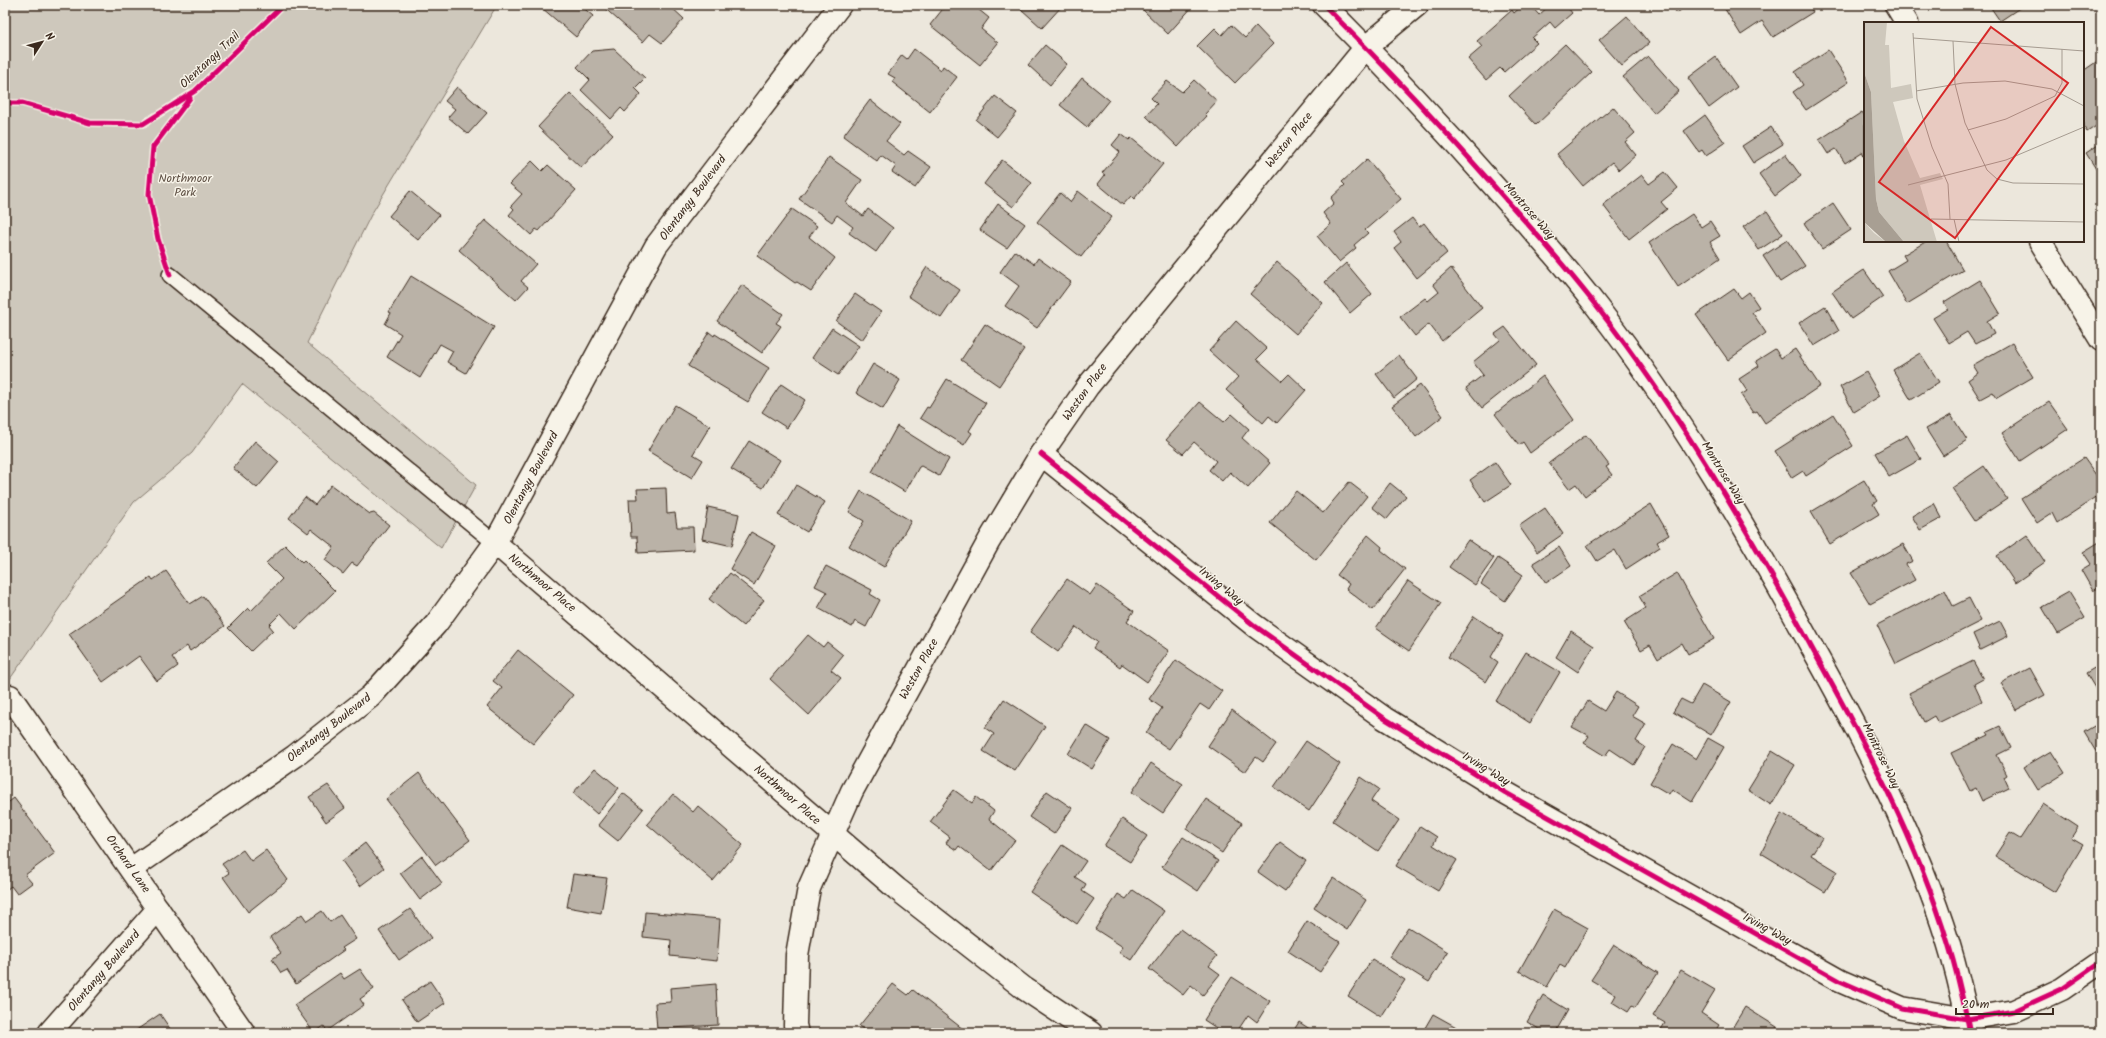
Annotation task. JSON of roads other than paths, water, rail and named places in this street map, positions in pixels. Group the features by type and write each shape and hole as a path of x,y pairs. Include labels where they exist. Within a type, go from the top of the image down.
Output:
{"street":[{"name":"Olentangy Boulevard","path":"131,869 295,756 371,696 436,624 495,543 656,246 840,5"},
{"name":"Montrose Way","path":"1324,5 1433,117 1536,233 1597,306 1651,380 1710,469 1790,607 1865,743 1914,850 1948,943 1969,1026"},
{"name":"Weston Place","path":"797,1033 795,1025 797,955 808,888 832,834 863,772 989,541 1041,454 1088,386 1366,47 1417,5"},
{"path":"1896,5 1906,22"},
{"path":"2041,242 2101,340"},
{"name":"Irving Way","path":"1041,454 1255,626 1384,718 1506,793 1840,981 1902,1008 1969,1026 2014,1011 2062,989 2101,962"},
{"name":"Northmoor Place","path":"495,543 897,889 1025,989 1091,1033"},
{"name":"Orchard Lane","path":"10,696 244,1033"},
{"name":"Olentangy Boulevard","path":"49,1033 158,909"}],"lane":[{"path":"170,275 495,543"}],"park label":[{"name":"Northmoor Park","path":"185,185"}]}
